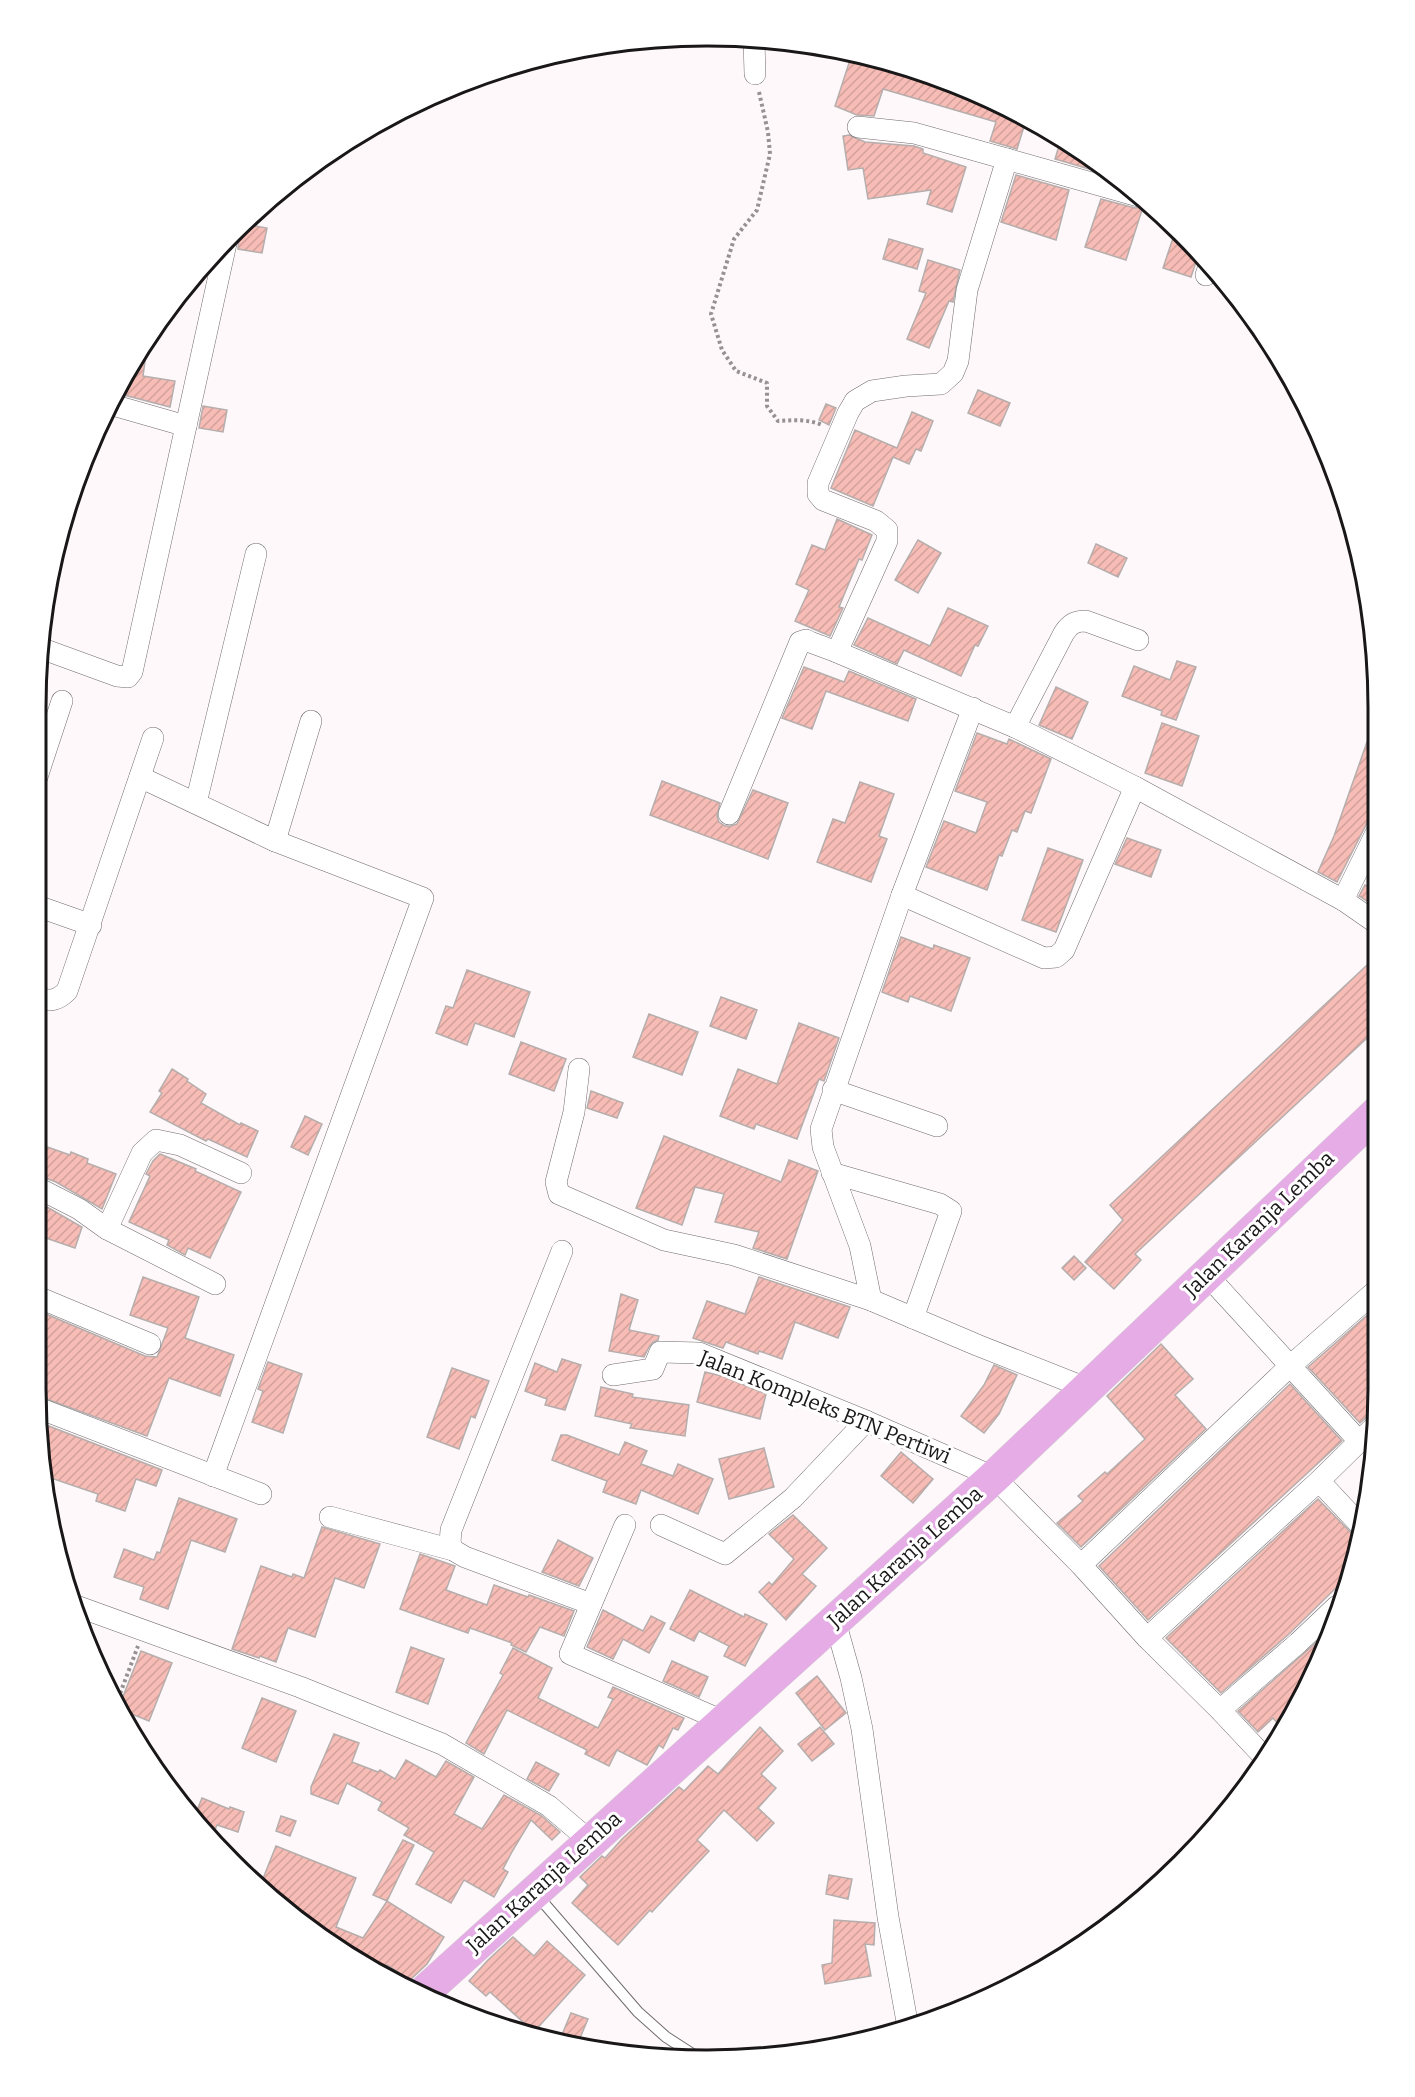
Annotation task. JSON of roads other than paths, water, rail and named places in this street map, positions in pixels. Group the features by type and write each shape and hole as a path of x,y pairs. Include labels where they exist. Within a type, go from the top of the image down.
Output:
{"main road":[{"name":"Jalan Karanja Lemba","path":"429,1988 994,1477 1368,1121"}],"street":[{"path":"754,48 755,74"},
{"path":"858,127 914,133 1119,191"},
{"path":"837,652 887,542 887,530 876,521 829,502 818,494 819,483 848,412 855,401 872,391 941,384 953,373 958,361 968,290 1007,159"},
{"path":"49,651 117,676 130,676 223,259"},
{"path":"119,407 186,426"},
{"path":"196,803 256,554"},
{"path":"1015,727 1070,625 1086,621 1138,640"},
{"path":"729,814 800,642 806,640 1015,727 1134,787 1343,900 1368,910"},
{"path":"46,748 62,701"},
{"path":"871,1300 860,1246 823,1147 821,1129 902,896 973,708"},
{"path":"275,841 311,722"},
{"path":"46,1001 54,1000 67,991 153,738"},
{"path":"140,777 275,841 423,898 213,1476"},
{"path":"902,896 1044,958 1056,957 1064,950 1134,787"},
{"path":"1343,900 1368,849"},
{"path":"46,909 90,925"},
{"path":"579,1069 574,1112 556,1182 558,1194 664,1240 734,1255 871,1300 1086,1388"},
{"path":"833,1090 937,1126"},
{"path":"107,1230 142,1153 156,1140 180,1145 241,1173"},
{"path":"832,1173 940,1204 951,1211 913,1318"},
{"path":"46,1196 79,1209 107,1230 215,1284"},
{"path":"453,1550 450,1543 452,1530 562,1251"},
{"path":"1207,1275 1358,1440"},
{"path":"1081,1565 1289,1367 1368,1298"},
{"path":"46,1301 150,1344"},
{"name":"Jalan Kompleks BTN Pertiwi","path":"613,1375 653,1369 660,1352 699,1353 866,1421 994,1477 1260,1752"},
{"path":"47,1411 261,1494"},
{"path":"661,1525 725,1554 794,1498 866,1421"},
{"path":"1147,1638 1319,1481 1367,1432"},
{"path":"1319,1481 1356,1520"},
{"path":"330,1517 453,1550 465,1557 591,1604"},
{"path":"625,1525 572,1649 572,1655 723,1721"},
{"path":"85,1609 300,1687 442,1744 549,1806 590,1841"},
{"path":"1220,1710 1328,1614"},
{"path":"835,1621 862,1729 888,1917 907,2019"}],"lane":[{"path":"534,1892 638,2012 666,2037 685,2049"}]}
